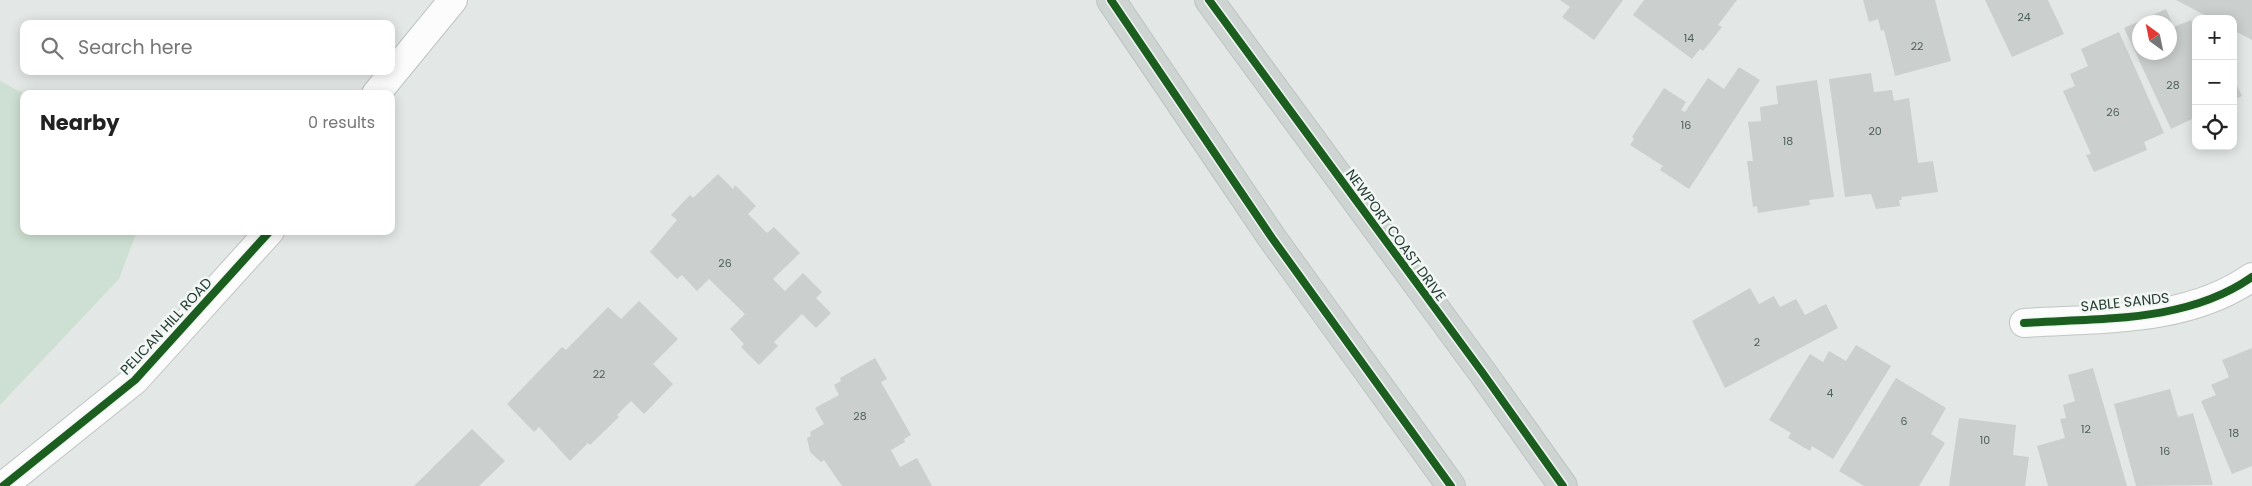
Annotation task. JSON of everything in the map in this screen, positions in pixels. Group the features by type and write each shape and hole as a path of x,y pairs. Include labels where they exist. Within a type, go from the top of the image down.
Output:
{"main road":[{"path":"1111,0 1272,238 1451,486"},
{"name":"NEWPORT COAST DRIVE","path":"1209,0 1482,372 1563,486"}],"street":[{"path":"395,68 454,0"},
{"path":"379,90 390,75"},
{"name":"PELICAN HILL ROAD","path":"3,486 135,380 266,235"},
{"name":"SABLE SANDS","path":"2024,322 2158,314 2205,302 2252,277"}],"green space":[{"path":"0,81 20,91 20,235 136,235 119,279 0,405"}],"building":[{"path":"1560,0 1623,0 1594,40 1562,17 1570,7"},
{"path":"1644,0 1737,0 1718,25 1722,27 1703,51 1700,49 1692,59 1633,15"},
{"path":"1863,0 1935,0 1951,61 1895,76 1884,30 1881,31 1878,19 1869,22"},
{"path":"1985,0 2048,0 2064,34 2012,57"},
{"path":"2176,0 2252,0 2252,40 2237,32 2237,15 2204,15"},
{"path":"2166,9 2169,15 2153,15"},
{"path":"2191,20 2192,119 2171,129 2139,60 2177,60 2177,26"},
{"path":"2132,24 2132,45 2124,28"},
{"path":"2119,32 2164,133 2144,142 2147,150 2094,172 2086,155 2091,154 2063,91 2075,86 2070,74 2088,66 2081,49"},
{"path":"1739,67 1760,80 1689,189 1660,170 1663,166 1630,145 1634,139 1632,137 1664,88 1686,102 1681,110 1685,112 1708,78 1724,89"},
{"path":"1871,73 1874,92 1892,90 1894,101 1909,98 1918,163 1933,161 1938,192 1901,197 1902,200 1899,200 1900,206 1876,209 1871,194 1845,197 1829,79"},
{"path":"1817,80 1834,197 1809,200 1810,205 1758,213 1757,206 1753,207 1747,161 1753,161 1748,122 1761,121 1760,107 1778,104 1776,86"},
{"path":"2237,85 2242,96 2237,98"},
{"path":"718,174 733,189 735,185 756,206 748,214 767,233 774,227 800,253 773,279 785,291 803,273 822,292 816,298 831,313 816,328 802,314 774,342 778,346 759,365 741,347 744,344 730,329 745,314 709,279 697,291 682,275 677,279 650,252 677,220 671,215 690,195 693,198"},
{"path":"1750,288 1759,304 1774,296 1780,307 1796,299 1805,315 1826,304 1838,328 1725,388 1692,321"},
{"path":"639,301 678,339 653,364 673,384 644,414 631,401 617,415 619,417 570,461 539,427 534,432 507,404 562,347 566,350 608,307 621,319"},
{"path":"1856,345 1891,366 1833,459 1812,446 1810,451 1788,438 1791,433 1769,420 1810,354 1823,362 1829,351 1846,361"},
{"path":"2252,348 2252,466 2232,474 2201,401 2216,395 2211,385 2229,377 2222,360"},
{"path":"875,358 887,379 881,382 911,435 904,439 905,442 891,450 900,467 917,458 932,486 842,486 824,460 821,462 810,452 807,438 811,436 810,432 824,424 815,408 839,395 834,385 841,381 840,378"},
{"path":"2093,368 2127,486 2048,486 2037,446 2065,438 2060,419 2066,418 2063,405 2075,401 2068,375"},
{"path":"1896,378 1946,408 1931,434 1945,443 1919,486 1864,486 1839,471"},
{"path":"2170,389 2178,417 2193,413 2213,485 2136,486 2114,404"},
{"path":"1959,418 2016,425 2013,455 2029,457 2025,486 1949,486"},
{"path":"472,429 505,461 479,486 414,486"}],"cycle path":[{"path":"1111,0 1272,238 1451,486"},
{"path":"1209,0 1482,372 1563,486"},
{"path":"3,486 135,380 266,235"},
{"path":"2024,323 2112,318 2171,310 2200,303 2227,292 2252,277"}]}
